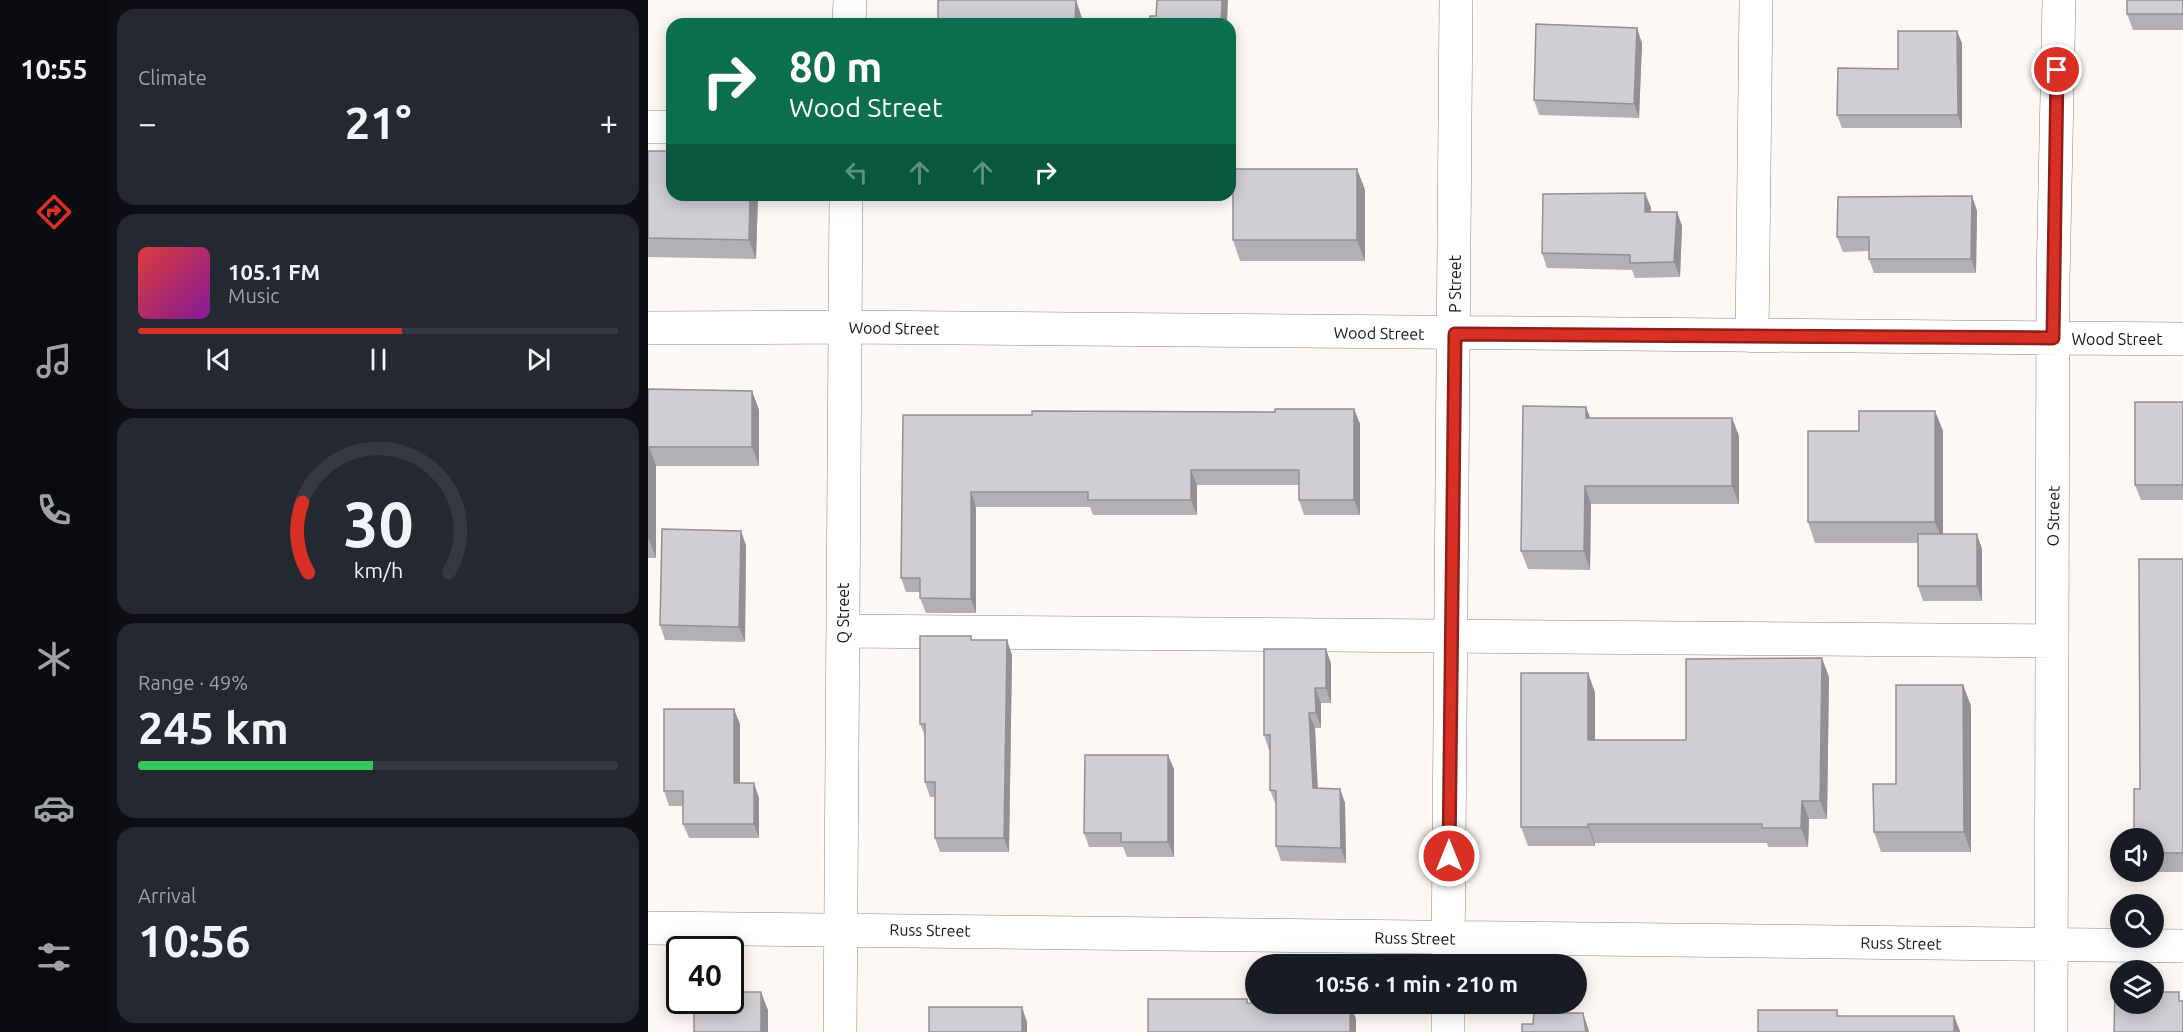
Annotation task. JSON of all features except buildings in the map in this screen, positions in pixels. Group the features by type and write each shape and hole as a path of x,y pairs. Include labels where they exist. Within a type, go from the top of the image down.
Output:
{"street":[{"path":"849,18 850,0"},
{"name":"P Street","path":"1448,951 1455,334 1456,0"},
{"path":"1752,336 1756,0"},
{"name":"O Street","path":"2051,1032 2053,338 2059,0"},
{"path":"648,127 666,127"},
{"name":"Q Street","path":"840,1032 846,201"},
{"name":"Wood Street","path":"648,328 846,327 2183,339"},
{"path":"843,631 2052,641"},
{"name":"Russ Street","path":"648,928 841,930 1448,951 2052,945 2183,946"},
{"path":"1448,1014 1448,1032"}],"route":[{"path":"1449,856 1455,334 2053,338 2057,70"}]}
